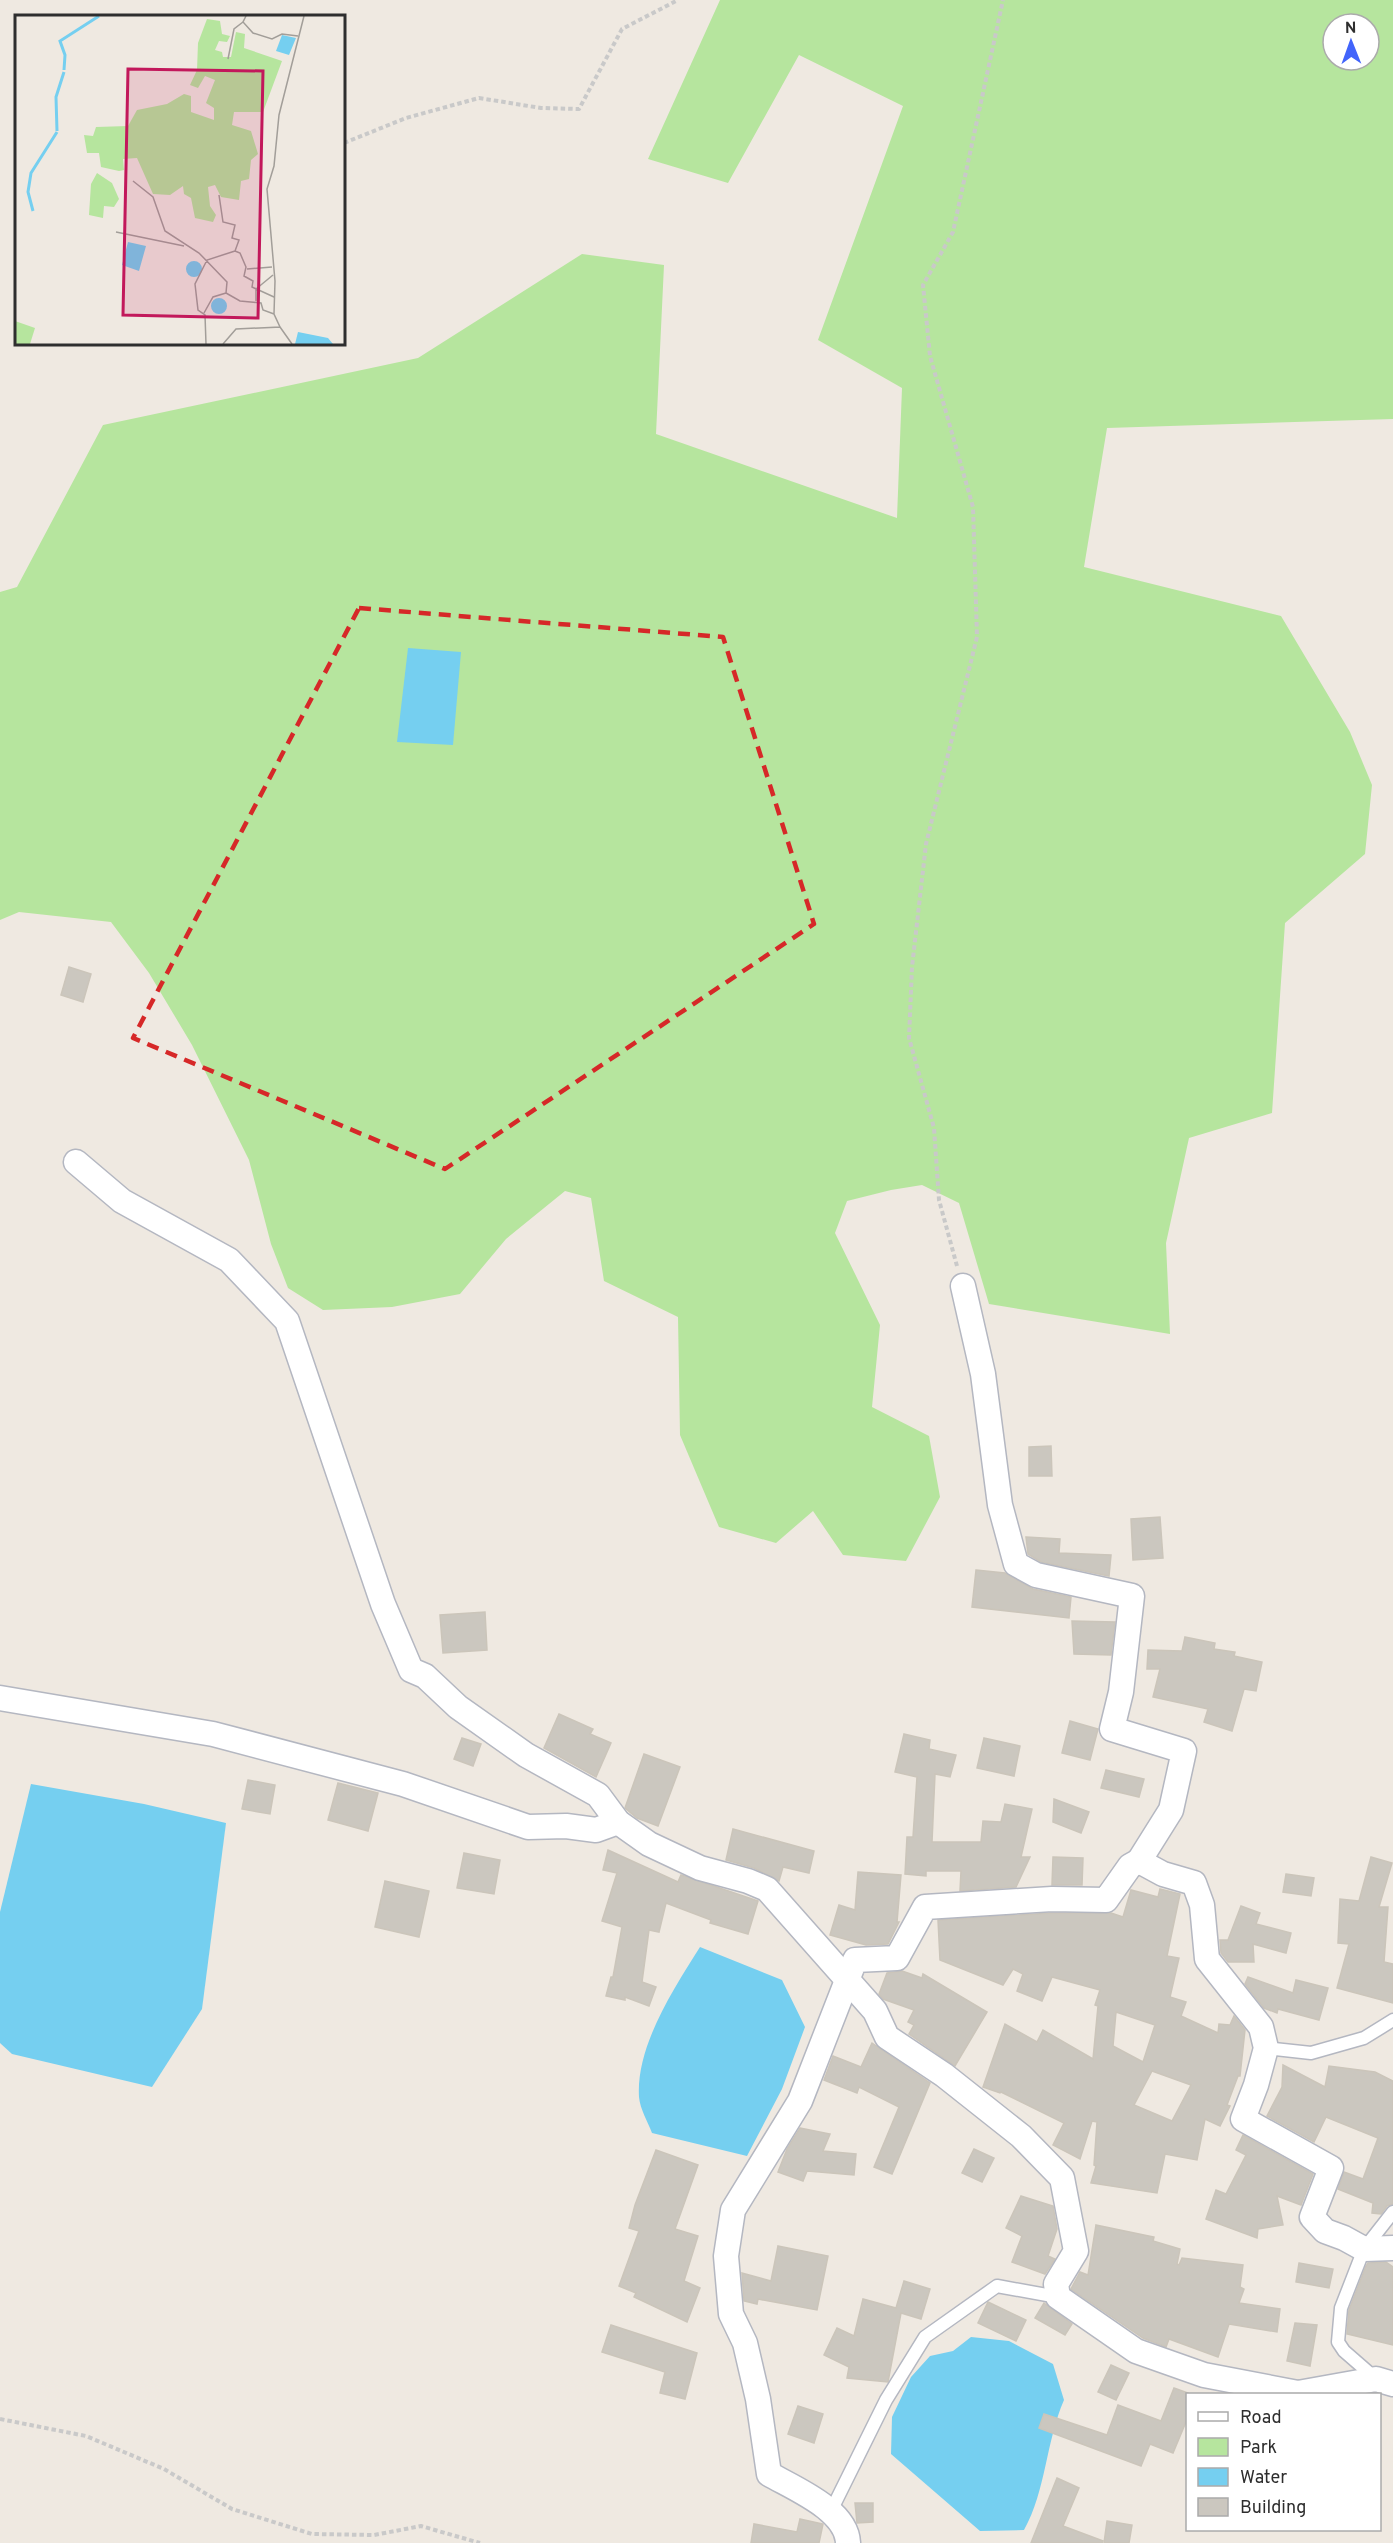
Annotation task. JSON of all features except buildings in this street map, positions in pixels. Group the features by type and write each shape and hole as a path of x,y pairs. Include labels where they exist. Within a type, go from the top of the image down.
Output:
{"street":[{"path":"76,1162 122,1201 229,1260 287,1321 383,1604 411,1670 425,1676 458,1707 526,1755 598,1795 618,1822 649,1844 700,1868 748,1881 767,1889 875,2011 887,2037 945,2075 1021,2136 1062,2178 1076,2251 1056,2284 1058,2297 1136,2351 1204,2375 1298,2393 1384,2382"},
{"path":"848,2543 847,2531 831,2511 769,2474 758,2399 745,2343 731,2314 726,2256 733,2210 800,2101 855,1960 897,1958 925,1907 1052,1899 1107,1900 1130,1866 1139,1861 1171,1810 1184,1751 1112,1729 1121,1692 1132,1596 1036,1575 1016,1564 1000,1505 983,1374 963,1286"},
{"path":"0,1698 213,1734 402,1784 528,1827 566,1826 596,1830 618,1822"},
{"path":"1139,1861 1163,1874 1194,1883 1203,1905 1207,1959 1261,2027 1266,2048 1256,2085 1243,2119 1331,2168 1312,2217 1325,2231 1364,2249 1393,2248"}],"lane":[{"path":"1266,2048 1311,2053 1364,2038 1393,2020"},
{"path":"1384,2382 1344,2351 1338,2342 1341,2308 1364,2249 1393,2212"},
{"path":"831,2511 886,2400 925,2337 997,2286 1058,2297"}],"path":[{"path":"345,143 406,118 479,98 541,108 579,109 622,29 678,0"},
{"path":"963,1286 939,1200 934,1128 909,1038 912,967 926,844 977,637 973,507 930,356 923,285 953,232 1003,0"},
{"path":"0,2419 87,2436 164,2469 232,2509 312,2534 374,2535 421,2526 480,2543"}],"highlighted area":[{"path":"359,608 723,637 814,924 445,1169 133,1038"}],"green space":[{"path":"720,0 1393,0 1393,419 1107,428 1084,567 1281,616 1350,732 1372,785 1365,854 1285,923 1272,1113 1189,1138 1166,1243 1170,1334 989,1304 959,1203 922,1185 847,1201 835,1233 880,1325 872,1407 929,1436 940,1497 906,1561 843,1555 813,1511 776,1543 719,1527 680,1435 678,1317 604,1281 591,1198 565,1191 506,1239 460,1294 392,1307 323,1310 288,1288 271,1244 249,1160 192,1045 149,973 111,922 19,912 0,920 0,592 17,587 103,425 418,358 582,254 664,265 656,434 897,518 902,388 818,340 903,106 799,55 728,183 648,159"}],"water":[{"path":"408,648 461,652 453,745 397,742"},
{"path":"31,1784 144,1804 226,1823 202,2009 152,2087 12,2054 0,2043 0,1912"},
{"path":"700,1947 782,1980 805,2027 782,2089 747,2156 652,2133 642,2111 639,2097 640,2078 643,2058 650,2038 668,2000"},
{"path":"971,2337 1009,2341 1053,2364 1064,2400 1053,2432 1042,2483 1024,2530 980,2531 891,2454 892,2417 911,2377 930,2356 953,2351"}]}
